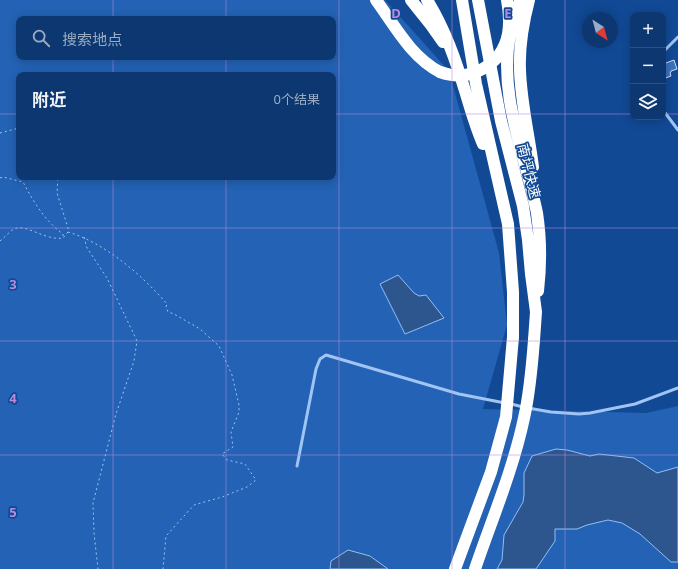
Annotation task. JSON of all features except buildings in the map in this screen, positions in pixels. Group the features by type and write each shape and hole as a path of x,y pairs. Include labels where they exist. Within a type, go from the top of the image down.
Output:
{"highway":[{"path":"376,0 412,50 425,62 440,72 455,75 469,74 482,70 494,61 504,48 508,34 509,15 507,0"},
{"path":"411,0 436,31 456,63"},
{"path":"427,0 442,26 456,63 480,138 496,173"},
{"path":"455,569 491,472 506,417 513,337 513,292 508,224 476,84 462,0"},
{"path":"525,3 514,14 506,51 507,83 540,236 541,254 536,312"},
{"name":"南坪快速","path":"475,569 507,479 524,419 531,381 536,312 528,240 522,206 501,121 479,5"}],"lane":[{"path":"666,49 678,37"},
{"path":"666,114 678,130"},
{"path":"297,466 316,369 320,359 326,355 459,394 551,412 579,414 613,409 635,404 678,388"}],"path":[{"path":"0,133 16,129"},
{"path":"0,178 3,177 23,182 42,213 63,234 63,238"},
{"path":"58,180 57,193 68,228 68,232 63,238"},
{"path":"0,241 10,232 20,227 51,238 63,238"},
{"path":"68,232 84,236 114,256 150,285 167,304 166,307 168,312 200,329 220,346 232,375 239,412 231,432 233,446 222,454 227,460 245,464 256,480 248,487 222,497 194,505 166,536 163,569"},
{"path":"84,236 87,248 107,278 137,341 134,362 116,414 93,503 94,533 98,569"}],"shaded area":[{"path":"0,0 385,0 449,71 499,253 507,325 483,409 646,413 678,406 678,569 0,569"},
{"path":"398,275 414,293 419,296 426,295 444,318 405,334 380,284"},
{"path":"556,449 567,450 590,456 599,454 634,458 657,473 678,467 678,562 671,562 640,534 622,523 608,520 577,529 555,529 555,541 536,569 497,569 502,560 504,535 523,502 524,473 532,456"},
{"path":"348,550 370,556 388,569 330,569 331,561"}]}
